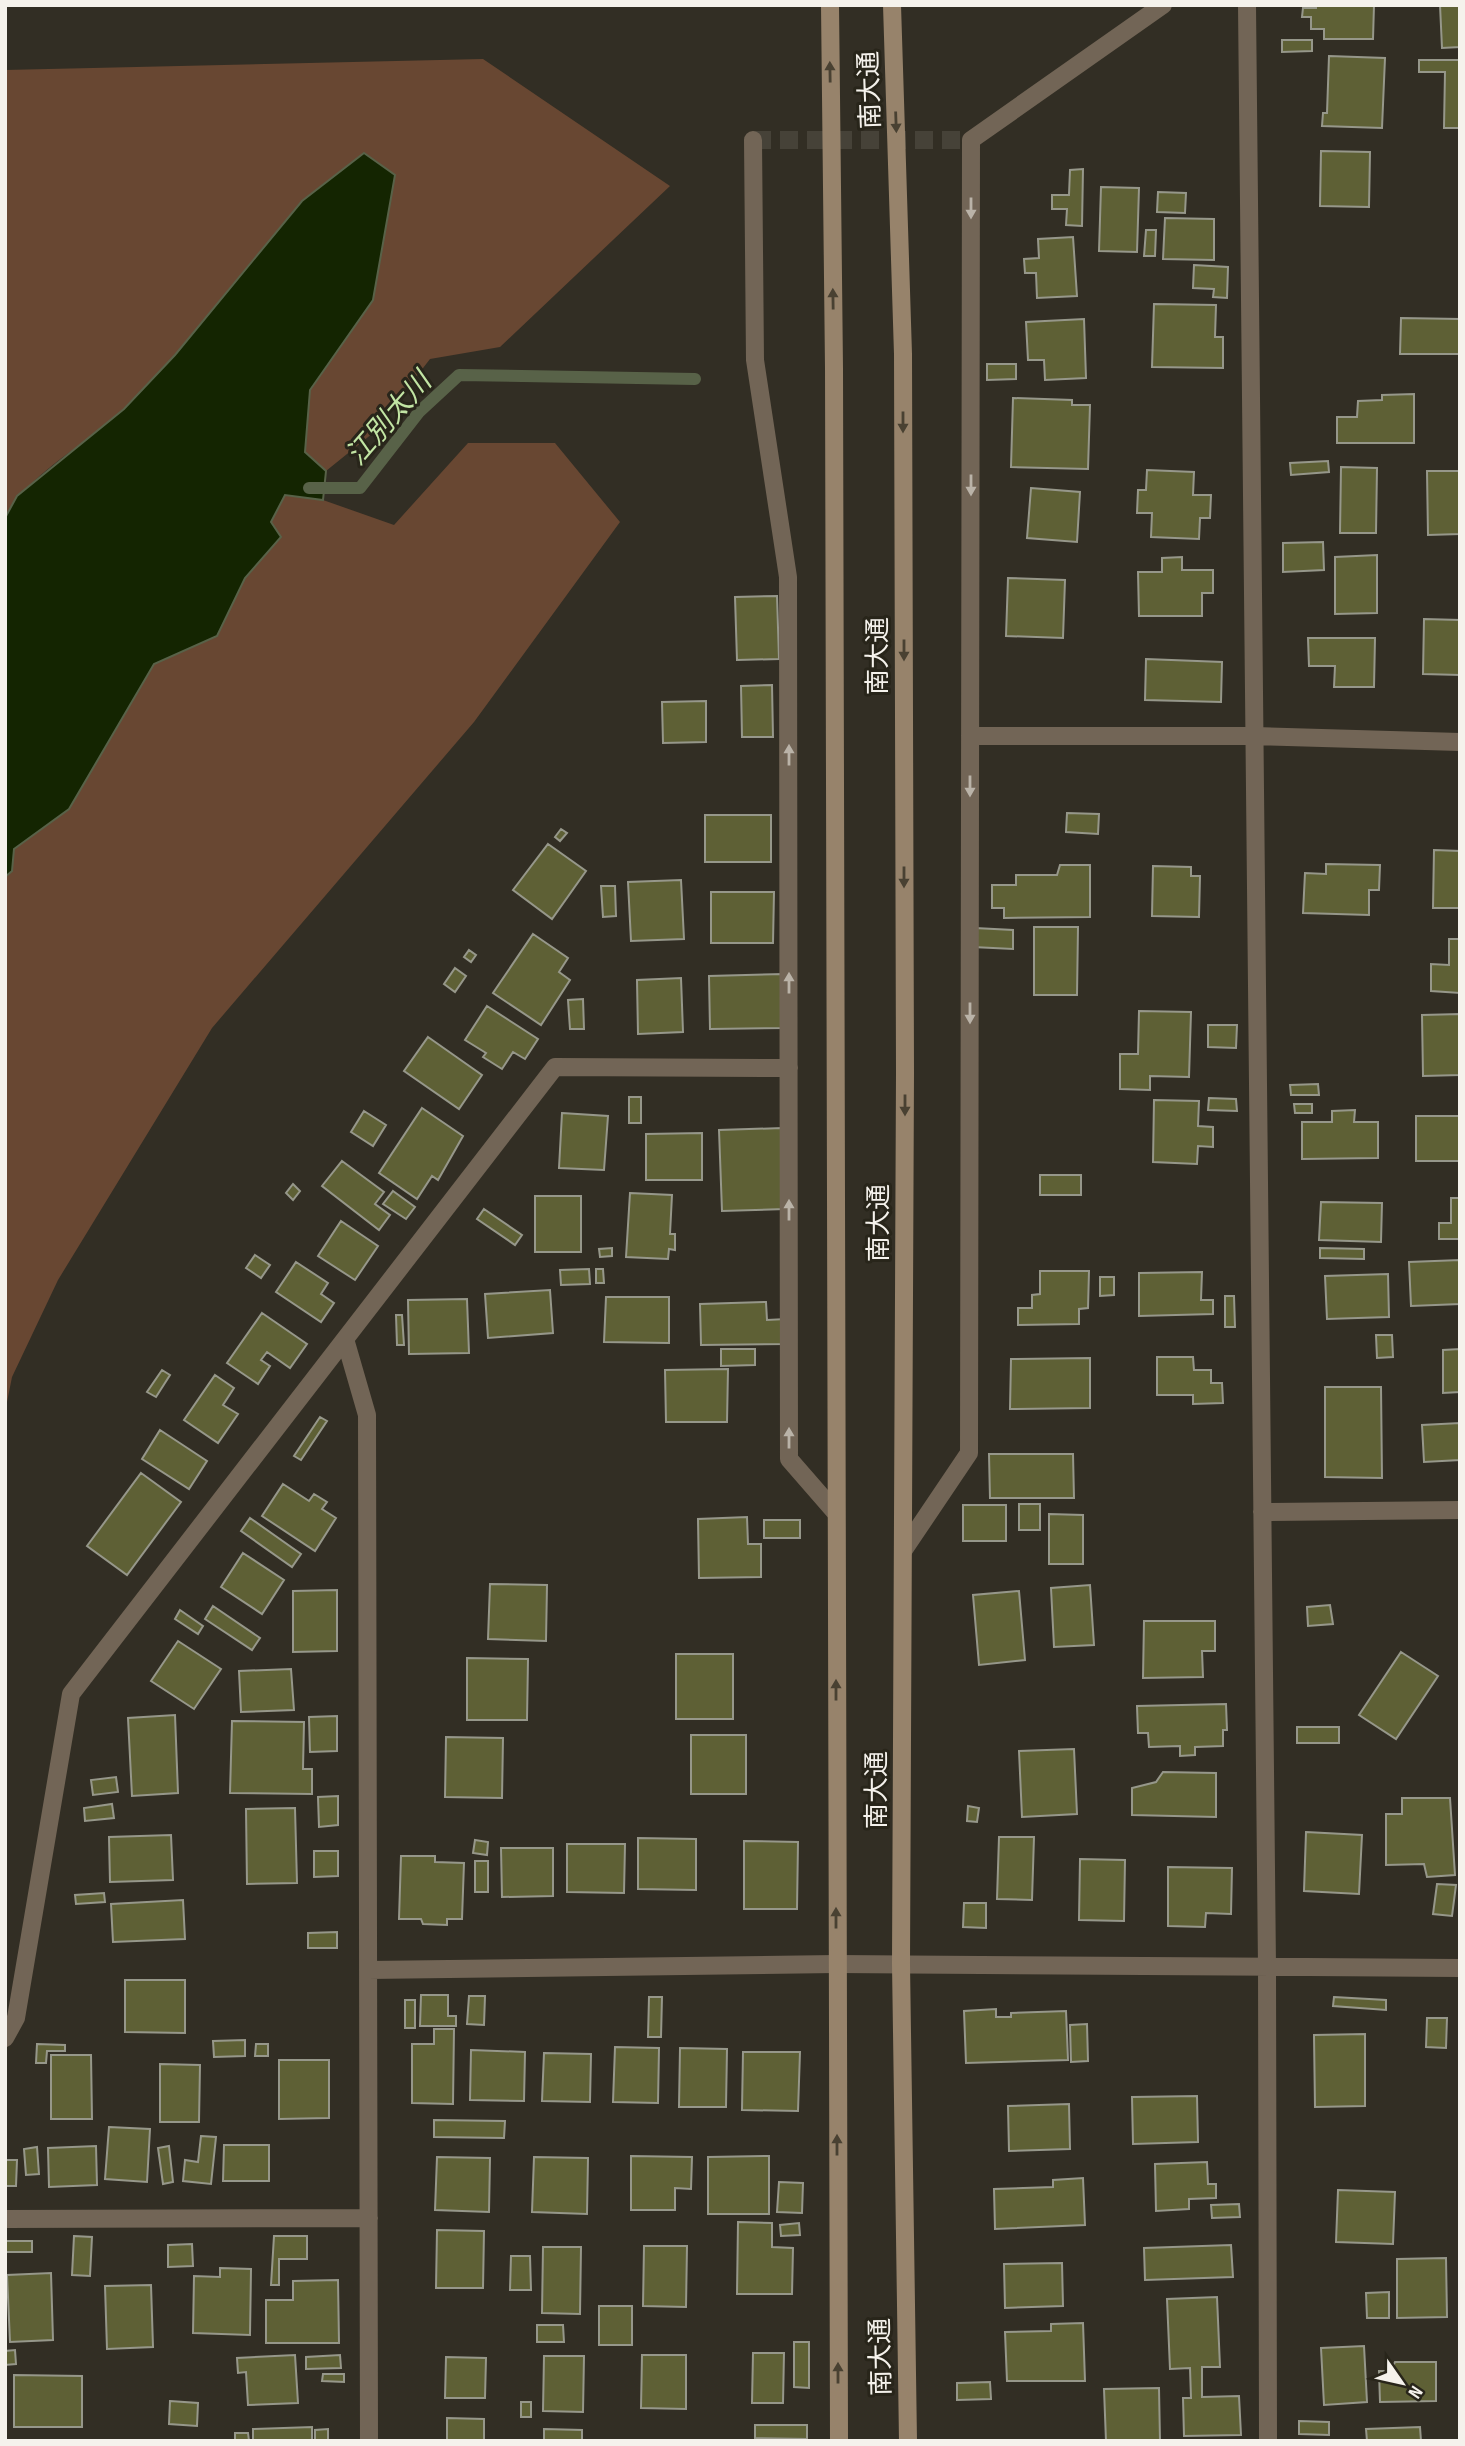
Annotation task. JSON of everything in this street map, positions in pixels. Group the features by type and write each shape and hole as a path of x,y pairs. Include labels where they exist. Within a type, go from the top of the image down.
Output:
{"main road":[{"name":"南大通","path":"830,5 834,395 835,1964 839,2441"},
{"name":"南大通","path":"892,5 903,354 901,1964 908,2441"}],"street":[{"path":"903,1551 968,1452 971,140 1163,5"},
{"path":"1247,5 1267,1967 1268,2441"},
{"path":"753,141 755,360 789,577 789,1459 836,1513"},
{"path":"970,736 1255,736 1460,742"},
{"path":"5,2038 16,2018 71,1694 555,1068 789,1068"},
{"path":"345,1339 367,1415 369,2441"},
{"path":"1262,1512 1460,1510"},
{"path":"368,1970 835,1964 1460,1968"},
{"path":"5,2219 369,2218"}],"shaded area":[{"path":"483,59 670,186 500,347 430,359 373,433 326,471 305,452 309,390 373,300 302,201 150,383 111,421 45,472 16,501 5,518 5,70"},
{"path":"364,153 395,175 373,300 310,390 305,452 326,471 323,500 285,495 271,522 281,537 245,578 217,636 154,664 69,809 14,849 12,871 5,877 5,518 17,496 124,409 175,355 302,201"},
{"path":"468,443 555,443 620,522 474,722 212,1028 58,1280 12,1377 5,1412 5,877 12,871 14,849 69,809 154,664 217,636 245,578 280,537 271,522 285,495 323,500 394,525"}],"building":[{"path":"1316,5 1374,5 1373,39 1324,39 1324,29 1311,29 1311,17 1302,17 1303,8 1316,8"},
{"path":"1440,5 1460,5 1460,47 1442,48"},
{"path":"1282,40 1312,40 1312,51 1282,52"},
{"path":"1329,56 1385,58 1382,128 1322,126 1323,113 1327,113"},
{"path":"1419,60 1460,60 1460,128 1444,128 1445,72 1419,72"},
{"path":"1321,151 1370,152 1369,207 1320,206"},
{"path":"1083,169 1082,226 1066,225 1067,209 1052,209 1052,195 1069,195 1070,170"},
{"path":"1101,187 1139,188 1137,252 1099,251"},
{"path":"1158,192 1186,193 1185,213 1157,212"},
{"path":"1165,218 1214,219 1214,260 1163,259"},
{"path":"1146,230 1156,230 1155,256 1144,256"},
{"path":"1073,237 1077,296 1037,298 1036,273 1025,273 1024,259 1039,258 1038,239"},
{"path":"1194,265 1228,267 1227,298 1213,297 1214,289 1193,288"},
{"path":"1154,304 1216,305 1215,337 1223,337 1223,368 1152,367"},
{"path":"1401,318 1460,319 1460,354 1400,354"},
{"path":"1084,319 1086,378 1045,380 1044,360 1028,360 1026,322"},
{"path":"987,364 1016,364 1016,379 987,380"},
{"path":"1414,394 1414,443 1337,443 1337,417 1357,417 1358,401 1382,400 1382,395"},
{"path":"1013,398 1072,400 1072,405 1090,405 1088,469 1011,467"},
{"path":"1328,461 1329,472 1291,475 1290,463"},
{"path":"1341,467 1377,468 1376,533 1340,533"},
{"path":"1147,470 1194,472 1193,495 1211,495 1210,518 1200,518 1199,539 1151,537 1152,513 1137,513 1138,490 1146,490"},
{"path":"1427,471 1460,471 1460,534 1428,535"},
{"path":"1031,488 1080,492 1077,542 1027,538"},
{"path":"1323,542 1324,570 1283,572 1283,543"},
{"path":"1377,555 1377,613 1335,614 1335,557"},
{"path":"1182,557 1182,570 1213,570 1213,593 1202,593 1202,616 1139,616 1138,572 1162,572 1162,558"},
{"path":"1008,578 1065,580 1063,638 1006,636"},
{"path":"777,596 779,659 737,660 735,597"},
{"path":"1424,619 1460,620 1460,675 1423,674"},
{"path":"1308,638 1375,638 1374,687 1334,687 1335,666 1309,666"},
{"path":"1146,659 1222,662 1221,702 1145,700"},
{"path":"772,685 773,737 742,737 741,686"},
{"path":"706,701 706,742 663,743 662,702"},
{"path":"1067,813 1099,814 1098,834 1066,832"},
{"path":"705,815 771,815 771,862 705,862"},
{"path":"561,829 567,833 560,841 555,837"},
{"path":"548,844 586,871 552,919 513,890"},
{"path":"1434,850 1460,851 1460,908 1433,908"},
{"path":"1326,864 1380,865 1379,890 1369,890 1369,915 1303,913 1305,873 1326,874"},
{"path":"1060,865 1090,865 1090,917 1004,918 1004,908 992,908 992,885 1016,885 1016,875 1057,875"},
{"path":"1153,866 1191,867 1191,876 1200,876 1199,917 1152,916"},
{"path":"681,880 684,939 631,941 628,882"},
{"path":"601,886 615,886 616,916 603,917"},
{"path":"711,892 774,892 773,943 711,943"},
{"path":"1034,927 1078,927 1077,995 1034,995"},
{"path":"975,928 1013,930 1013,949 973,947"},
{"path":"533,934 568,958 559,972 570,980 541,1025 493,993"},
{"path":"1449,939 1460,939 1460,993 1431,991 1431,964 1449,965"},
{"path":"469,950 476,955 471,962 464,957"},
{"path":"455,968 466,976 455,992 444,984"},
{"path":"784,974 785,1028 710,1029 709,976"},
{"path":"681,978 683,1032 638,1034 637,980"},
{"path":"583,999 584,1029 570,1029 568,1000"},
{"path":"487,1006 538,1039 525,1059 513,1052 502,1069 483,1057 486,1053 465,1040"},
{"path":"1139,1011 1191,1012 1189,1077 1150,1076 1150,1090 1120,1089 1120,1054 1138,1054"},
{"path":"1460,1014 1460,1075 1423,1076 1422,1015"},
{"path":"1208,1025 1237,1025 1236,1048 1208,1047"},
{"path":"428,1037 482,1075 459,1109 404,1071"},
{"path":"1318,1084 1319,1095 1291,1095 1290,1085"},
{"path":"629,1097 641,1097 641,1123 629,1123"},
{"path":"1209,1098 1236,1099 1237,1111 1208,1110"},
{"path":"1154,1100 1199,1101 1198,1126 1213,1127 1213,1147 1198,1146 1197,1164 1153,1162"},
{"path":"1294,1104 1312,1104 1312,1113 1295,1113"},
{"path":"422,1108 463,1136 438,1180 432,1176 417,1199 379,1173"},
{"path":"1355,1110 1354,1122 1378,1122 1378,1158 1302,1159 1302,1122 1332,1122 1332,1111"},
{"path":"364,1111 386,1125 373,1146 351,1132"},
{"path":"562,1113 608,1116 604,1170 559,1168"},
{"path":"1416,1116 1460,1116 1460,1161 1416,1161"},
{"path":"782,1128 785,1209 722,1211 719,1130"},
{"path":"702,1133 702,1180 646,1180 646,1134"},
{"path":"342,1161 384,1192 375,1204 390,1215 379,1230 322,1186"},
{"path":"1040,1175 1081,1175 1081,1195 1040,1195"},
{"path":"293,1184 300,1191 293,1200 286,1193"},
{"path":"393,1191 415,1207 406,1219 383,1204"},
{"path":"630,1193 672,1195 670,1234 675,1234 675,1250 669,1249 668,1259 626,1257"},
{"path":"535,1196 581,1196 581,1252 535,1252"},
{"path":"1451,1198 1460,1198 1460,1239 1439,1239 1439,1223 1451,1223"},
{"path":"1321,1202 1382,1203 1381,1242 1319,1240"},
{"path":"484,1209 522,1235 515,1245 477,1219"},
{"path":"341,1221 378,1246 355,1280 318,1256"},
{"path":"612,1248 612,1256 600,1257 599,1249"},
{"path":"1320,1248 1364,1249 1364,1259 1320,1258"},
{"path":"255,1255 270,1265 261,1278 246,1268"},
{"path":"1460,1260 1460,1304 1411,1306 1409,1262"},
{"path":"296,1262 328,1283 321,1294 334,1303 321,1322 276,1292"},
{"path":"589,1269 590,1284 561,1285 560,1270"},
{"path":"596,1269 603,1269 604,1283 596,1283"},
{"path":"1040,1271 1089,1271 1088,1308 1079,1309 1079,1324 1018,1325 1018,1308 1032,1308 1032,1295 1040,1294"},
{"path":"1202,1272 1201,1300 1213,1300 1213,1314 1139,1316 1139,1273"},
{"path":"1388,1274 1389,1317 1327,1319 1325,1276"},
{"path":"1100,1277 1114,1277 1114,1295 1100,1296"},
{"path":"550,1290 553,1333 488,1338 485,1294"},
{"path":"1225,1296 1234,1296 1235,1327 1225,1327"},
{"path":"606,1297 669,1297 669,1343 604,1342"},
{"path":"467,1299 469,1353 409,1354 408,1300"},
{"path":"766,1302 767,1320 786,1319 787,1344 701,1345 700,1304"},
{"path":"262,1313 307,1344 290,1368 267,1352 261,1360 270,1366 258,1384 227,1363"},
{"path":"396,1315 402,1315 404,1345 397,1345"},
{"path":"1376,1335 1392,1335 1393,1357 1377,1358"},
{"path":"721,1349 755,1349 755,1365 721,1366"},
{"path":"1460,1349 1460,1392 1443,1393 1443,1350"},
{"path":"1157,1357 1193,1357 1194,1370 1211,1370 1211,1383 1222,1383 1223,1403 1193,1404 1193,1395 1157,1395"},
{"path":"1090,1358 1090,1408 1010,1409 1011,1359"},
{"path":"728,1369 727,1422 666,1422 665,1370"},
{"path":"162,1370 170,1375 156,1397 147,1392"},
{"path":"215,1375 234,1388 223,1405 238,1414 218,1443 184,1420"},
{"path":"1325,1387 1381,1387 1382,1478 1325,1477"},
{"path":"320,1417 327,1421 301,1460 294,1456"},
{"path":"1460,1423 1460,1460 1424,1462 1422,1425"},
{"path":"160,1430 207,1461 189,1489 142,1459"},
{"path":"989,1454 1073,1454 1074,1498 990,1498"},
{"path":"141,1473 181,1502 127,1575 87,1546"},
{"path":"283,1484 309,1501 314,1494 327,1502 322,1509 336,1518 315,1551 262,1516"},
{"path":"1019,1504 1040,1504 1040,1530 1019,1530"},
{"path":"963,1505 1006,1505 1006,1541 963,1541"},
{"path":"1049,1514 1083,1515 1083,1564 1049,1564"},
{"path":"747,1517 748,1544 761,1544 761,1577 699,1578 698,1519"},
{"path":"250,1518 301,1554 292,1567 241,1531"},
{"path":"764,1520 800,1520 800,1538 764,1538"},
{"path":"243,1553 284,1580 262,1614 221,1587"},
{"path":"490,1584 547,1585 546,1641 488,1639"},
{"path":"1090,1585 1094,1645 1054,1647 1051,1588"},
{"path":"337,1590 337,1651 293,1652 293,1591"},
{"path":"1019,1591 1025,1660 979,1665 973,1595"},
{"path":"1330,1605 1333,1624 1308,1626 1307,1607"},
{"path":"213,1606 260,1638 252,1650 205,1619"},
{"path":"180,1610 203,1626 198,1634 175,1619"},
{"path":"1144,1621 1215,1621 1215,1651 1202,1651 1203,1677 1143,1678"},
{"path":"178,1641 221,1669 194,1709 151,1681"},
{"path":"1401,1652 1438,1676 1396,1739 1359,1715"},
{"path":"676,1654 733,1654 733,1719 676,1719"},
{"path":"467,1658 528,1659 527,1720 467,1720"},
{"path":"291,1669 294,1710 241,1712 239,1671"},
{"path":"1226,1704 1227,1730 1223,1730 1223,1746 1195,1747 1195,1755 1180,1756 1180,1746 1149,1747 1148,1733 1138,1733 1137,1706"},
{"path":"175,1715 178,1793 132,1796 128,1718"},
{"path":"337,1716 337,1751 310,1752 309,1717"},
{"path":"232,1721 304,1722 303,1769 312,1769 312,1794 230,1793"},
{"path":"1297,1727 1339,1727 1339,1743 1297,1743"},
{"path":"691,1735 746,1735 746,1794 691,1794"},
{"path":"446,1737 503,1738 502,1798 445,1797"},
{"path":"1074,1749 1077,1814 1022,1817 1019,1751"},
{"path":"1163,1772 1216,1773 1216,1817 1132,1815 1132,1788 1156,1782"},
{"path":"116,1777 118,1792 93,1795 91,1780"},
{"path":"338,1796 338,1825 319,1827 318,1797"},
{"path":"1402,1798 1450,1798 1455,1875 1427,1877 1424,1864 1386,1865 1386,1814 1402,1814"},
{"path":"112,1804 114,1818 85,1821 84,1808"},
{"path":"968,1806 979,1808 977,1822 967,1821"},
{"path":"295,1808 297,1883 247,1884 246,1809"},
{"path":"1306,1832 1362,1835 1359,1894 1304,1891"},
{"path":"171,1835 173,1880 110,1882 109,1837"},
{"path":"999,1837 1034,1837 1032,1900 997,1899"},
{"path":"638,1838 696,1839 696,1890 638,1889"},
{"path":"475,1840 488,1842 487,1855 473,1853"},
{"path":"744,1841 798,1842 797,1909 744,1909"},
{"path":"567,1844 625,1844 624,1893 567,1892"},
{"path":"501,1848 553,1848 553,1896 502,1897"},
{"path":"314,1851 338,1851 338,1876 314,1877"},
{"path":"401,1856 435,1856 435,1862 464,1863 462,1919 447,1919 447,1925 423,1924 421,1919 399,1919"},
{"path":"1080,1859 1125,1860 1124,1921 1079,1920"},
{"path":"475,1861 488,1861 488,1892 475,1892"},
{"path":"1168,1867 1232,1868 1231,1914 1206,1913 1205,1927 1168,1926"},
{"path":"1437,1884 1456,1885 1452,1916 1433,1914"},
{"path":"104,1893 105,1902 76,1904 75,1895"},
{"path":"183,1900 185,1939 113,1942 111,1904"},
{"path":"964,1903 986,1903 986,1928 963,1927"},
{"path":"337,1932 337,1948 308,1948 308,1933"},
{"path":"125,1980 185,1980 185,2033 125,2032"},
{"path":"421,1995 448,1995 448,2016 456,2016 456,2026 420,2026"},
{"path":"469,1996 485,1996 484,2025 467,2024"},
{"path":"649,1997 662,1997 661,2037 648,2037"},
{"path":"1334,1997 1386,2000 1386,2010 1333,2006"},
{"path":"405,2000 415,2000 415,2028 405,2028"},
{"path":"996,2009 996,2017 1011,2017 1011,2013 1066,2011 1068,2060 966,2063 964,2011"},
{"path":"1427,2018 1447,2018 1446,2048 1426,2047"},
{"path":"1087,2024 1088,2061 1071,2062 1070,2025"},
{"path":"434,2029 454,2029 453,2104 412,2103 412,2044 434,2044"},
{"path":"1365,2034 1365,2106 1315,2107 1314,2035"},
{"path":"245,2040 245,2056 214,2057 213,2041"},
{"path":"37,2044 65,2045 65,2051 47,2051 46,2063 36,2063"},
{"path":"256,2044 268,2044 268,2056 255,2056"},
{"path":"615,2047 659,2048 658,2103 613,2102"},
{"path":"680,2048 727,2049 726,2107 679,2107"},
{"path":"471,2050 525,2052 524,2101 470,2100"},
{"path":"743,2052 800,2052 798,2111 742,2110"},
{"path":"544,2053 591,2054 590,2102 542,2101"},
{"path":"51,2055 91,2055 92,2119 51,2119"},
{"path":"279,2060 329,2060 329,2118 279,2119"},
{"path":"160,2064 200,2065 199,2122 160,2122"},
{"path":"1197,2096 1198,2142 1133,2144 1132,2097"},
{"path":"1069,2104 1070,2149 1009,2151 1008,2106"},
{"path":"434,2120 505,2121 504,2138 434,2137"},
{"path":"109,2127 150,2129 147,2182 105,2179"},
{"path":"201,2136 216,2137 211,2184 183,2181 185,2160 198,2162"},
{"path":"224,2145 269,2145 269,2181 223,2181"},
{"path":"96,2146 97,2185 49,2187 48,2148"},
{"path":"169,2146 173,2182 163,2184 158,2148"},
{"path":"37,2147 39,2174 26,2175 24,2149"},
{"path":"631,2156 692,2157 691,2189 675,2188 675,2210 631,2210"},
{"path":"769,2156 769,2214 708,2214 708,2157"},
{"path":"437,2157 490,2158 489,2212 435,2210"},
{"path":"534,2157 588,2158 587,2214 532,2212"},
{"path":"5,2160 17,2160 16,2186 5,2186"},
{"path":"1207,2162 1208,2184 1216,2184 1216,2198 1189,2199 1189,2209 1156,2211 1155,2164"},
{"path":"1083,2178 1085,2225 995,2229 994,2189 1053,2187 1053,2180"},
{"path":"779,2182 803,2183 802,2213 777,2212"},
{"path":"1338,2190 1395,2192 1393,2244 1336,2242"},
{"path":"1239,2204 1240,2217 1212,2218 1211,2205"},
{"path":"738,2222 772,2223 772,2247 793,2248 792,2294 737,2294"},
{"path":"799,2223 800,2235 781,2236 780,2225"},
{"path":"437,2230 484,2231 483,2288 436,2288"},
{"path":"74,2236 92,2237 90,2276 72,2275"},
{"path":"274,2236 307,2236 307,2259 279,2259 279,2285 271,2285"},
{"path":"5,2241 32,2241 32,2252 5,2252"},
{"path":"192,2244 193,2266 168,2267 168,2245"},
{"path":"1231,2245 1233,2277 1145,2280 1144,2248"},
{"path":"644,2246 687,2246 686,2307 643,2306"},
{"path":"543,2247 581,2247 580,2314 542,2313"},
{"path":"511,2256 530,2256 531,2290 510,2290"},
{"path":"1446,2258 1447,2317 1397,2318 1397,2259"},
{"path":"1062,2263 1063,2306 1005,2308 1004,2264"},
{"path":"220,2268 251,2269 250,2335 193,2333 194,2276 220,2277"},
{"path":"51,2273 53,2340 10,2342 7,2275"},
{"path":"338,2280 339,2343 266,2343 266,2300 293,2300 293,2281"},
{"path":"151,2285 153,2347 107,2349 105,2286"},
{"path":"1389,2292 1389,2318 1367,2318 1366,2293"},
{"path":"1217,2297 1220,2367 1202,2367 1202,2397 1239,2396 1241,2435 1184,2436 1183,2398 1191,2398 1190,2368 1170,2369 1167,2299"},
{"path":"599,2306 632,2306 632,2345 599,2345"},
{"path":"1083,2323 1085,2381 1007,2381 1005,2332 1051,2331 1051,2324"},
{"path":"537,2325 563,2325 564,2342 537,2342"},
{"path":"794,2342 809,2342 809,2388 794,2387"},
{"path":"1364,2346 1367,2402 1324,2405 1321,2348"},
{"path":"15,2350 16,2364 5,2365 5,2351"},
{"path":"753,2353 784,2353 783,2403 752,2403"},
{"path":"295,2355 298,2403 248,2405 246,2372 238,2373 237,2358"},
{"path":"340,2355 341,2368 306,2369 306,2357"},
{"path":"642,2355 686,2355 686,2409 641,2408"},
{"path":"544,2356 584,2356 583,2412 543,2411"},
{"path":"446,2357 486,2358 485,2398 445,2398"},
{"path":"1395,2362 1436,2362 1436,2401 1380,2402 1379,2371 1391,2371"},
{"path":"323,2374 344,2374 344,2382 322,2381"},
{"path":"14,2375 82,2376 82,2427 14,2427"},
{"path":"990,2382 991,2399 957,2400 957,2383"},
{"path":"1159,2388 1160,2441 1106,2441 1104,2389"},
{"path":"170,2401 198,2403 197,2426 169,2424"},
{"path":"521,2402 531,2402 531,2417 521,2417"},
{"path":"447,2418 484,2419 484,2441 447,2441"},
{"path":"1299,2421 1329,2422 1329,2435 1299,2434"},
{"path":"755,2425 807,2425 807,2439 755,2438"},
{"path":"312,2427 312,2441 253,2441 253,2429"},
{"path":"1420,2427 1421,2441 1367,2441 1366,2429"},
{"path":"328,2429 328,2441 315,2441 315,2430"},
{"path":"544,2429 582,2430 582,2441 544,2441"},
{"path":"235,2433 248,2433 249,2441 235,2441"}],"waterway":[{"name":"江別太川","path":"309,488 360,488 419,412 459,375 695,379"}],"tunnel":[{"path":"753,140 971,140"}]}
